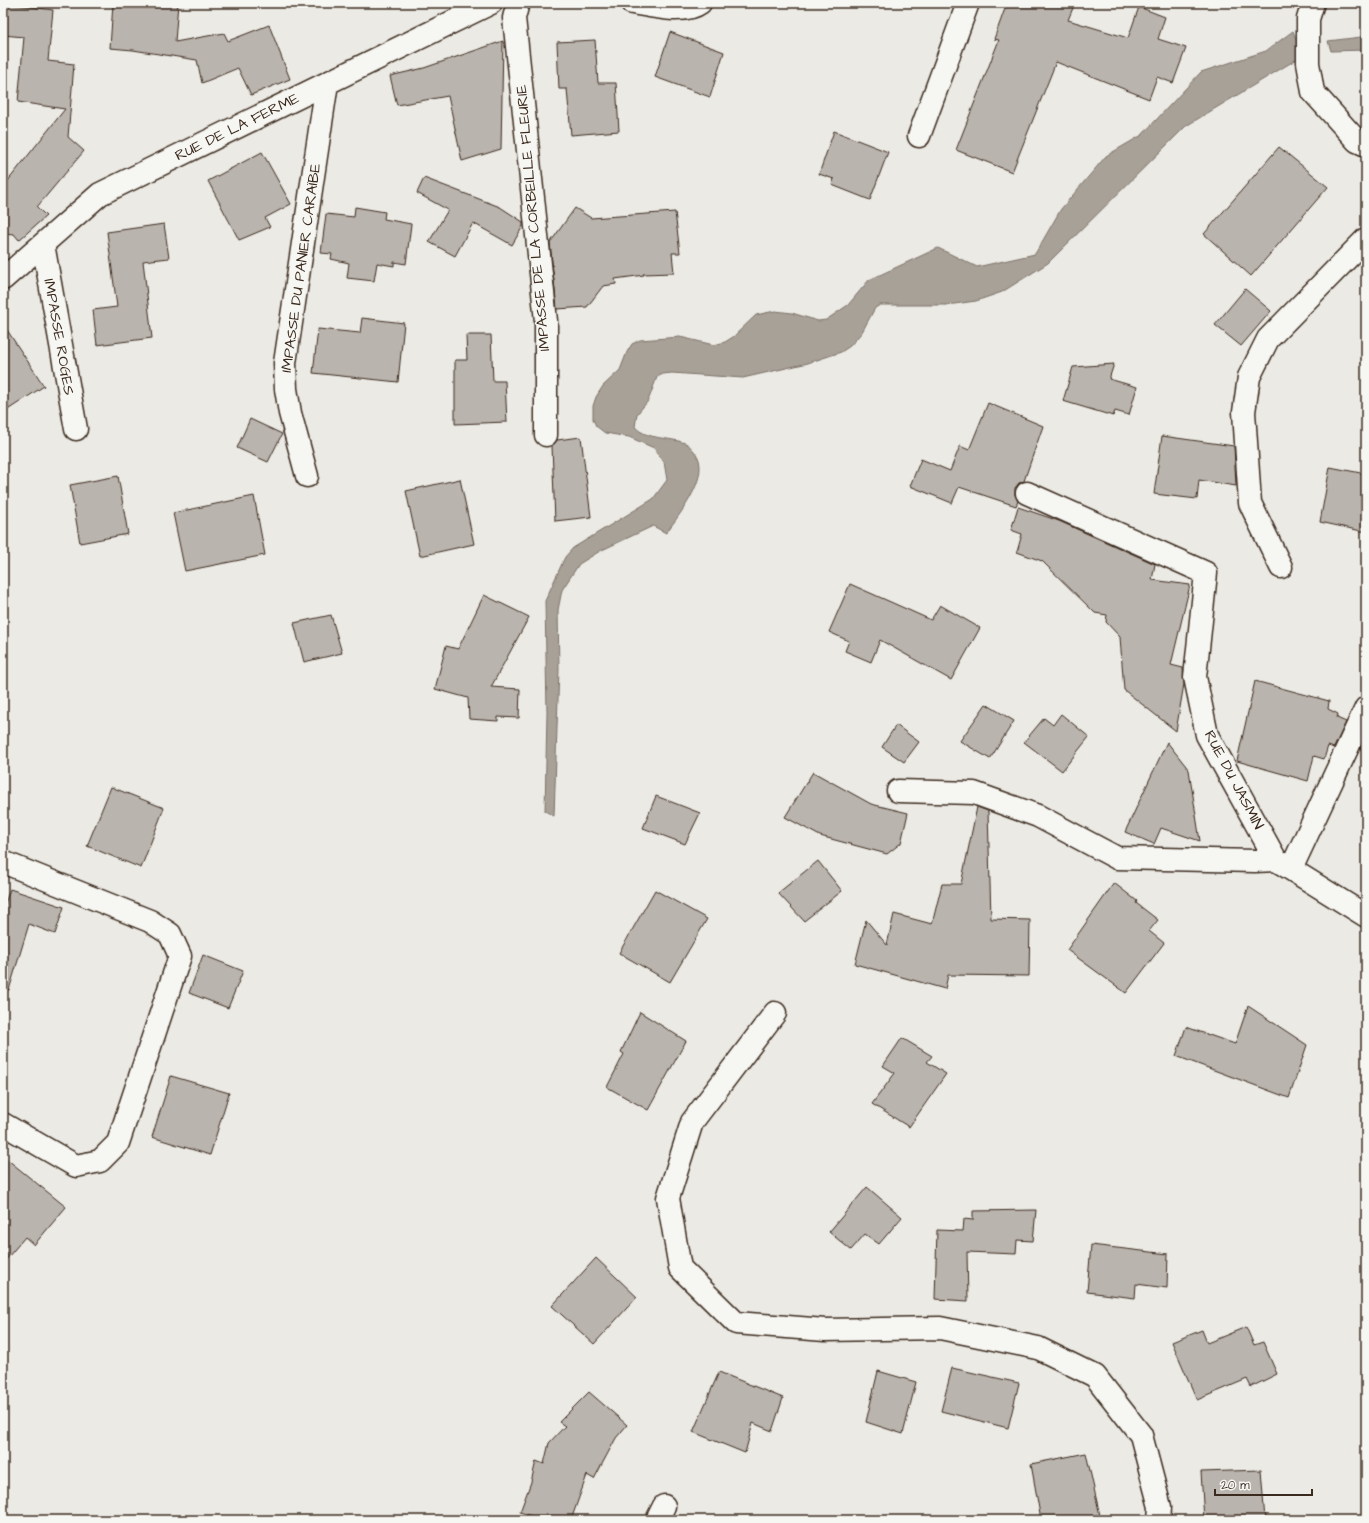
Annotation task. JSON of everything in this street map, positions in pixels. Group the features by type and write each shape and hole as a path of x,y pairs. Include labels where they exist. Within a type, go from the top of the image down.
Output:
{"street":[{"name":"RUE DE LA FERME","path":"3,279 100,194 491,3"},
{"name":"IMPASSE DE LA CORBEILLE FLEURIE","path":"518,3 514,18 546,321 546,435"},
{"path":"632,3 679,9 700,3"},
{"path":"919,136 968,3"},
{"path":"1311,11 1308,64 1313,92 1357,141 1366,145"},
{"name":"IMPASSE DU PANIER CARAÏBE","path":"307,476 290,413 286,389 285,363 327,83"},
{"path":"1281,567 1250,503 1244,412 1249,377 1268,339 1366,239"},
{"name":"IMPASSE ROGES","path":"43,244 76,429"},
{"name":"RUE DU JASMIN","path":"1027,493 1206,573 1195,677 1207,735 1284,865 1366,916"},
{"path":"898,791 974,793 1038,816 1117,858 1255,861 1284,865 1366,708"},
{"path":"3,862 150,921 170,934 180,956 118,1143 100,1161 76,1166 3,1124"},
{"path":"774,1013 692,1122 668,1198 680,1268 736,1323 825,1330 940,1328 1038,1348 1095,1376 1142,1435 1160,1507 1159,1520"}],"shaded area":[{"path":"1293,31 1302,56 1186,126 1048,263 1002,292 976,301 947,305 880,305 875,308 862,332 850,346 841,352 808,363 743,378 672,373 663,374 657,377 648,401 637,414 635,427 652,436 679,441 689,445 699,460 700,471 697,482 686,505 666,533 653,526 600,551 579,564 562,590 558,610 559,669 554,816 545,811 547,713 545,601 565,557 573,548 653,499 667,480 664,462 654,448 629,437 605,433 596,426 593,419 593,406 596,397 603,386 620,370 632,344 640,340 680,337 714,345 725,342 733,337 756,315 775,311 792,313 818,321 826,320 848,305 869,280 938,248 977,267 1035,254 1061,209 1106,156 1142,135 1201,72 1266,51"},
{"path":"1366,37 1366,50 1331,51 1328,41"}],"building":[{"path":"3,3 53,10 48,61 74,64 68,137 84,151 37,207 46,216 19,240 14,234 3,233 3,187 65,109 18,102 24,37 3,35"},
{"path":"113,3 178,3 175,42 224,33 228,41 269,25 290,79 251,95 238,68 202,83 197,60 110,48"},
{"path":"1007,3 1075,3 1068,20 1128,38 1139,7 1165,17 1158,39 1186,48 1173,83 1157,77 1149,99 1056,62 1012,172 956,150 999,40 994,39"},
{"path":"670,32 724,52 710,97 655,77"},
{"path":"595,40 598,83 616,83 619,131 571,135 567,89 559,89 557,42"},
{"path":"503,41 501,149 462,161 448,96 397,105 390,76 424,68"},
{"path":"834,131 888,152 870,200 832,185 834,179 819,174"},
{"path":"1279,147 1328,187 1251,276 1204,234"},
{"path":"262,152 291,204 265,218 270,227 239,240 208,181"},
{"path":"424,178 500,207 523,222 523,226 512,245 473,223 455,256 429,242 448,210 417,193"},
{"path":"355,207 385,212 384,219 411,224 406,264 394,262 394,266 377,263 374,281 347,278 349,263 331,259 332,254 321,253 326,214 354,217"},
{"path":"575,208 591,218 675,212 680,253 672,253 674,273 643,274 644,275 615,279 616,284 603,286 587,307 557,309 550,243"},
{"path":"164,224 169,258 143,261 152,338 97,345 93,310 117,307 107,232"},
{"path":"1245,289 1271,311 1241,346 1215,325"},
{"path":"362,318 404,323 398,382 313,373 318,329 360,333"},
{"path":"3,324 44,386 3,413"},
{"path":"466,335 491,335 493,381 505,381 507,422 455,424 455,360 467,360"},
{"path":"1114,364 1109,379 1137,387 1129,415 1115,411 1113,416 1063,401 1073,367"},
{"path":"988,403 1043,426 1024,481 1019,483 1015,488 1015,495 1018,501 1016,506 959,487 952,503 910,486 921,459 950,471 960,446 969,450"},
{"path":"250,419 282,434 268,462 237,448"},
{"path":"1162,436 1234,446 1236,486 1199,480 1197,499 1154,494"},
{"path":"581,437 591,517 555,521 552,446 557,440"},
{"path":"1330,467 1366,474 1366,532 1320,522"},
{"path":"118,476 128,534 80,543 70,485"},
{"path":"460,479 474,544 420,556 406,491"},
{"path":"254,496 265,555 185,571 173,513"},
{"path":"1018,507 1059,521 1155,564 1152,580 1190,585 1171,665 1183,668 1184,684 1176,731 1124,690 1120,637 1106,622 1107,615 1095,613 1042,561 1017,552 1022,534 1011,530"},
{"path":"850,584 931,620 940,605 980,628 951,680 880,640 871,662 845,651 849,641 829,632"},
{"path":"484,595 529,617 491,687 520,689 519,718 498,717 498,721 469,719 468,698 435,689 446,646 458,649"},
{"path":"331,615 342,653 304,662 294,623"},
{"path":"1255,681 1329,701 1328,709 1338,714 1337,718 1346,722 1334,748 1328,746 1324,759 1314,756 1308,781 1237,761"},
{"path":"986,704 1014,721 990,759 960,741"},
{"path":"1061,714 1089,737 1062,771 1024,742 1044,718 1053,725"},
{"path":"896,725 919,742 904,762 882,747"},
{"path":"1167,742 1189,770 1200,841 1161,828 1154,844 1125,832"},
{"path":"813,772 871,804 908,813 901,843 887,854 820,836 785,817"},
{"path":"111,787 164,808 141,868 87,846"},
{"path":"656,796 700,813 685,844 643,828"},
{"path":"977,807 988,811 991,919 1030,920 1029,976 948,975 945,989 855,964 866,920 887,945 894,914 932,924 942,884 961,884"},
{"path":"818,861 842,891 804,921 778,893"},
{"path":"1114,883 1158,920 1149,931 1164,943 1126,993 1067,950"},
{"path":"10,889 64,907 55,934 29,924 9,990 3,989 3,909"},
{"path":"655,890 707,919 670,982 619,953"},
{"path":"203,955 243,971 228,1008 189,993"},
{"path":"1248,1006 1307,1045 1289,1098 1176,1056 1186,1027 1235,1044"},
{"path":"640,1012 686,1041 648,1110 607,1087 624,1054 621,1052"},
{"path":"902,1038 932,1056 927,1062 946,1074 909,1127 872,1104 895,1073 883,1066"},
{"path":"171,1076 229,1093 210,1155 152,1137"},
{"path":"3,1156 66,1207 34,1245 25,1237 3,1263"},
{"path":"867,1187 902,1217 879,1244 865,1234 851,1250 829,1232"},
{"path":"1036,1210 1033,1241 1017,1240 1016,1254 967,1252 968,1301 935,1299 937,1230 963,1231 964,1219 973,1220 973,1211"},
{"path":"1091,1245 1168,1254 1167,1288 1136,1284 1135,1298 1087,1292"},
{"path":"596,1258 637,1297 594,1344 552,1306"},
{"path":"1246,1327 1254,1345 1263,1342 1277,1374 1251,1387 1247,1379 1197,1400 1172,1342 1202,1330 1207,1343"},
{"path":"952,1368 1019,1383 1008,1428 941,1411"},
{"path":"878,1371 916,1382 903,1434 866,1422"},
{"path":"719,1372 783,1398 772,1431 753,1423 745,1453 693,1432"},
{"path":"589,1392 627,1425 616,1438 594,1479 587,1475 571,1520 542,1520 520,1512 531,1482 536,1461 544,1464 549,1443 565,1426 559,1422"},
{"path":"1086,1453 1101,1520 1041,1520 1031,1464"},
{"path":"1261,1470 1265,1520 1204,1520 1201,1472"}]}
